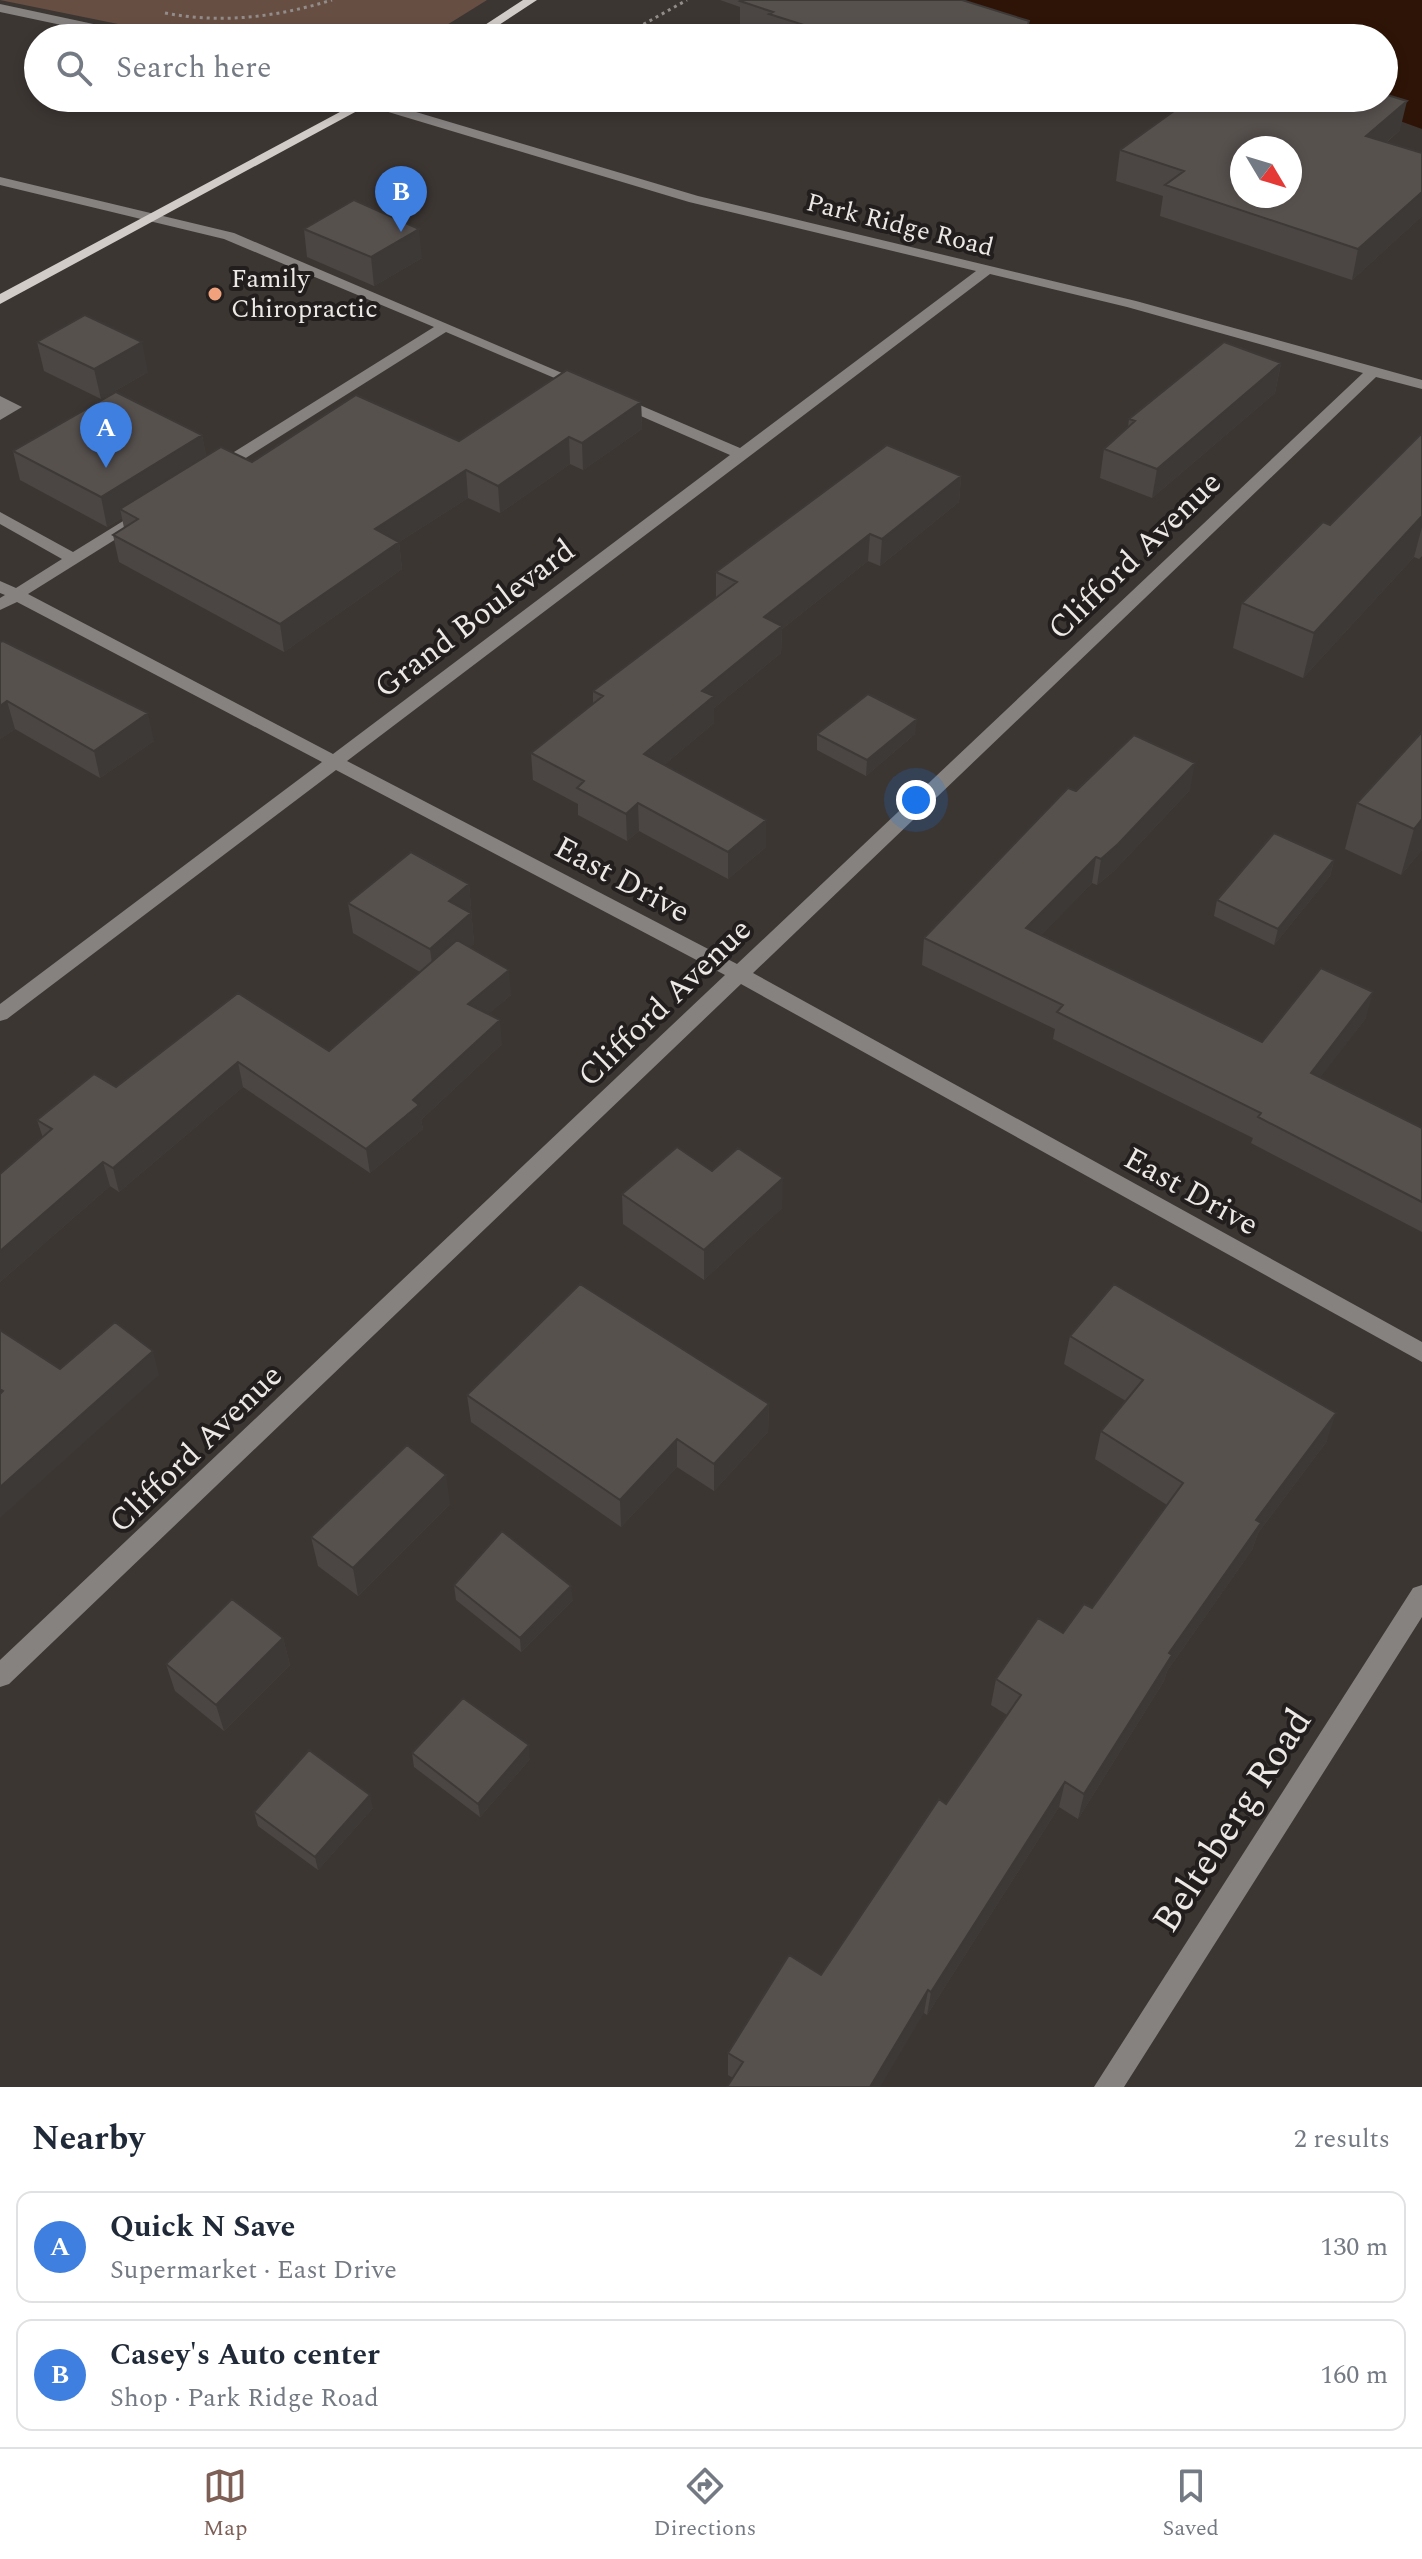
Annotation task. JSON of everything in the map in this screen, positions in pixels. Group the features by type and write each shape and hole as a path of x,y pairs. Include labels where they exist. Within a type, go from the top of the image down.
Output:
{"main road":[{"path":"493,24 531,0"},
{"path":"0,300 350,112"}],"street":[{"path":"0,8 75,24"},
{"name":"Park Ridge Road","path":"411,112 694,199 1131,304 1422,385"},
{"path":"0,181 229,236 740,454"},
{"name":"Grand Boulevard","path":"0,1014 985,271"},
{"path":"207,476 446,326"},
{"name":"Clifford Avenue","path":"0,1676 1372,373"},
{"path":"0,401 14,407 0,415"},
{"path":"6,595 74,559 154,509"},
{"path":"0,517 74,559"},
{"name":"East Drive","path":"6,595 739,974 1422,1353"},
{"name":"Belteberg Road","path":"1108,2087 1422,1596"}],"path":[{"path":"163,12 179,17 253,17 332,0"},
{"path":"644,24 687,0"}],"shaded area":[{"path":"0,0 487,0 448,24 118,24"},
{"path":"924,0 1422,0 1422,129 1386,116 1386,112 1398,112 1398,24 1012,24 923,3"}],"building":[{"path":"962,0 1029,21 1028,24 801,24 740,1"},
{"path":"1398,98 1407,101 1398,109"},
{"path":"1173,112 1394,112 1366,136 1422,153 1422,192 1358,249 1234,208 1302,208 1302,136 1230,136 1230,207 1165,185 1184,171 1120,150"},
{"path":"354,200 419,229 371,257 304,229"},
{"path":"85,315 142,342 94,369 37,342"},
{"path":"1224,342 1281,363 1157,469 1104,449 1135,421 1129,419"},
{"path":"567,370 641,402 582,443 569,437 498,486 466,470 375,529 399,542 280,624 113,535 138,519 120,509 221,447 252,462 356,395 459,441"},
{"path":"116,392 202,435 101,497 13,451"},
{"path":"1422,433 1422,516 1314,633 1242,603 1323,522 1330,525"},
{"path":"887,445 961,476 882,539 870,534 764,617 782,626 702,691 714,696 644,754 766,820 728,852 638,803 626,814 577,788 584,781 531,753 603,696 593,691 737,582 716,572"},
{"path":"0,642 148,713 94,751 7,701 0,706"},
{"path":"868,694 917,719 867,760 817,734"},
{"path":"1422,732 1422,819 1414,829 1357,803"},
{"path":"1134,735 1195,763 1118,844 1101,859 1096,857 1026,928 1262,1042 1321,968 1373,992 1311,1073 1422,1128 1422,1202 1258,1117 1261,1113 1057,1012 1063,1005 924,938 1068,788 1076,791"},
{"path":"1274,833 1334,860 1278,929 1217,900"},
{"path":"411,852 469,884 449,901 471,913 430,949 348,903"},
{"path":"457,940 509,970 468,1004 500,1020 413,1100 419,1105 366,1149 238,1062 113,1168 103,1162 0,1251 0,1174 52,1129 37,1120 94,1074 116,1087 238,993 329,1051"},
{"path":"677,1147 712,1171 738,1148 783,1178 704,1250 622,1194"},
{"path":"580,1284 769,1404 714,1464 677,1439 620,1500 467,1395"},
{"path":"1114,1284 1336,1413 1256,1520 1261,1523 1169,1653 1172,1655 1084,1794 1065,1782 931,1992 928,1990 870,2087 727,2087 743,2062 728,2053 789,1955 821,1975 939,1799 946,1804 1021,1695 996,1679 1038,1618 1063,1633 1084,1604 1092,1608 1183,1483 1101,1431 1143,1380 1070,1336"},
{"path":"115,1322 153,1351 0,1487 0,1394 3,1391 0,1389 0,1330 60,1369"},
{"path":"407,1445 446,1475 353,1568 311,1537"},
{"path":"502,1531 571,1586 520,1638 454,1585"},
{"path":"232,1599 283,1638 216,1705 166,1664"},
{"path":"463,1698 529,1745 478,1804 412,1753"},
{"path":"309,1750 370,1795 315,1857 254,1812"}],"place":[{"name":"Casey's Auto center","path":"401,232"},
{"name":"Family Chiropractic","path":"215,294"},
{"name":"Quick N Save","path":"106,468"}]}
